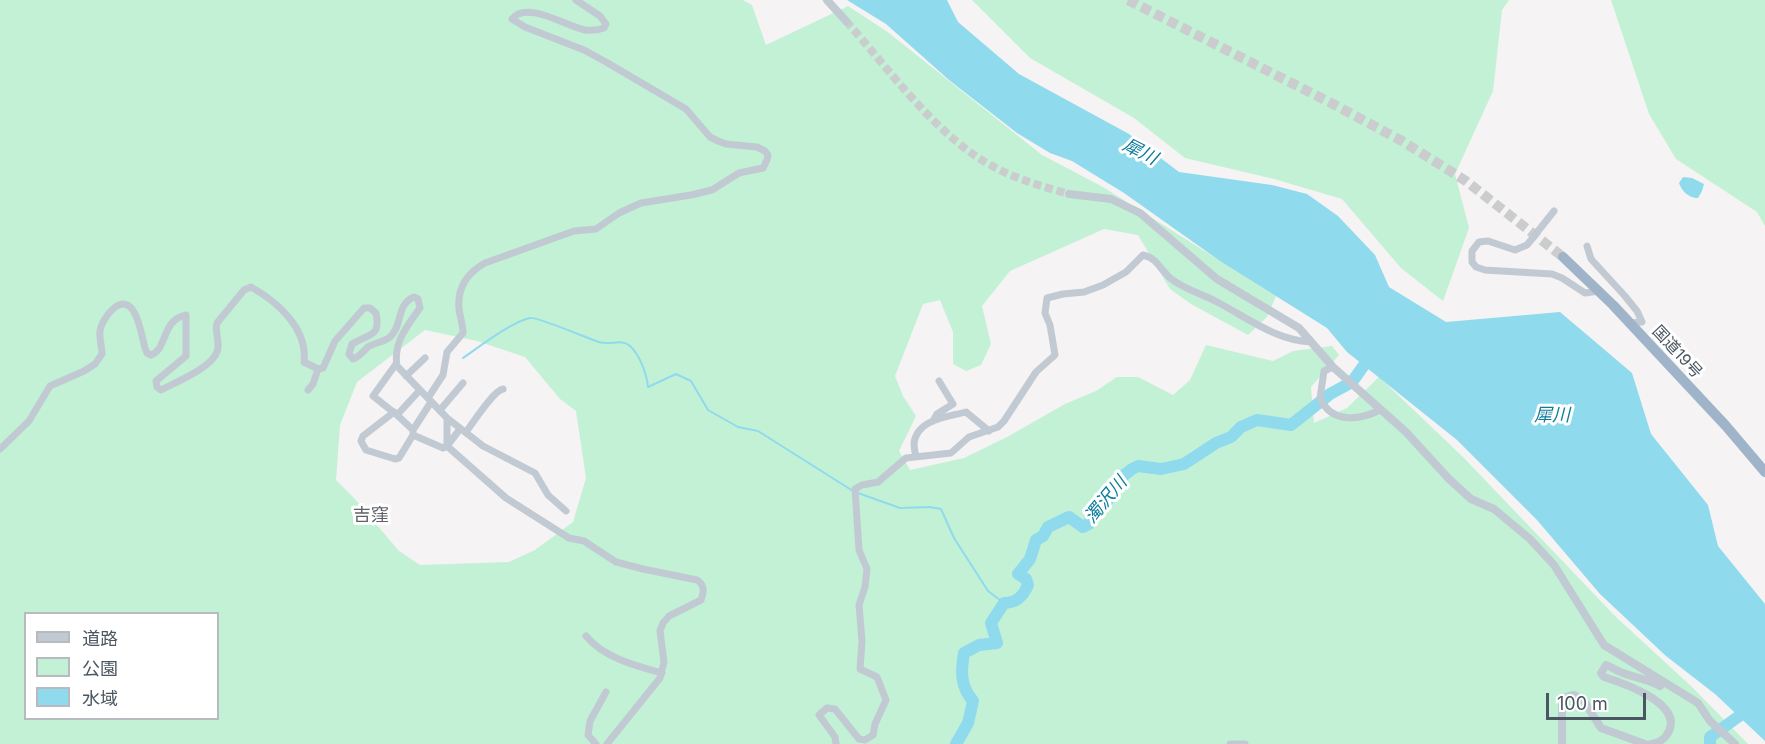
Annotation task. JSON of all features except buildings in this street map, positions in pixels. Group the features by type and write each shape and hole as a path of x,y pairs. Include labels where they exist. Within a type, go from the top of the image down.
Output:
{"highway":[{"name":"国道19号","path":"1563,257 1630,323 1726,426 1765,472"}],"street":[{"path":"420,390 396,414 363,436 361,441 366,450 395,459 399,458 443,375 447,352 463,333 459,307 460,297 465,279 474,269 564,234 596,229 620,213 641,203 712,190 739,173 763,168 767,160 768,155 765,151 757,147 726,144 710,137 686,110 584,50 525,27 512,19 516,12 522,10 540,12 587,30 604,28 606,24 603,19 576,0"},
{"path":"827,0 846,21"},
{"path":"1069,194 1111,199 1140,213 1217,279 1299,328 1333,367 1406,432 1449,479 1471,499 1494,509 1530,539 1554,564 1604,645 1698,703 1719,730 1735,744"},
{"path":"1554,211 1527,245 1515,250 1488,241 1479,242 1472,251 1472,262 1476,267 1485,270 1552,274 1585,293 1599,291"},
{"path":"1587,246 1591,259 1637,311 1642,322 1630,323"},
{"path":"836,744 835,737 819,715 823,710 835,709 860,739 865,740 873,735 875,724 886,700 877,677 860,669 859,664 862,641 859,605 865,587 867,569 859,550 855,491 862,485 878,482 906,458 951,453 969,437 989,431 1004,421 1036,372 1055,355 1050,325 1045,313 1047,298 1084,292 1103,285 1126,272 1143,255 1154,259 1169,277 1186,288 1218,303 1257,326 1290,339 1311,342"},
{"path":"0,449 29,421 50,386 95,364 102,354 100,331 102,326 111,309 119,305 127,305 134,310 145,348 151,355 161,348 164,334 174,321 179,316 186,315 186,356 156,381 155,384 161,390 205,366 213,358 218,347 215,328 217,323 244,290 251,287 289,317 303,340 306,349 304,362 318,369 323,368 335,341 364,308 370,308 376,313 377,328 374,334 352,344 349,354 352,358 357,358 368,347 389,338 395,330 402,307 414,297 420,303 420,308 405,329 398,344 395,355 396,364 447,418 483,446 535,473 548,495 566,511"},
{"path":"406,376 425,358"},
{"path":"396,364 373,396 396,414 413,433 437,447 447,446 498,390 503,389"},
{"path":"1333,367 1324,371 1320,398 1327,410 1341,418 1348,419 1380,410"},
{"path":"308,390 313,384 318,369"},
{"path":"933,421 937,414 953,404 939,381"},
{"path":"440,410 463,383"},
{"path":"916,457 914,442 916,437 920,430 933,421 966,412 989,431"},
{"path":"447,418 447,446 506,498 569,538 585,541 616,562 700,582 704,590 701,600 669,616 663,623 660,631 664,662 662,673 654,687 607,744"},
{"path":"586,636 593,644 626,663 662,673"},
{"path":"1651,744 1658,743 1671,728 1671,720 1665,709 1645,694 1604,678 1601,673 1606,665 1622,673 1652,681 1695,707 1698,703"},
{"path":"596,744 589,738 588,730 593,714 606,692"},
{"path":"1562,744 1562,706 1566,698 1574,695 1584,701 1601,728 1645,744"},
{"path":"1230,744 1245,744"}],"green space":[{"path":"0,0 743,0 752,5 766,45 848,6 889,33 1042,155 1103,187 1276,296 1267,317 1248,335 1191,304 1170,289 1138,235 1104,229 1010,271 982,306 991,344 981,365 966,371 953,364 953,332 940,300 923,304 895,376 903,396 916,416 899,451 910,470 964,458 1065,404 1096,391 1117,377 1138,377 1173,395 1190,380 1206,345 1273,361 1293,351 1332,346 1339,355 1311,387 1314,423 1347,408 1379,377 1463,457 1617,618 1692,687 1748,744 0,744","holes":["425,330 477,341 525,357 560,399 576,411 586,478 573,522 535,550 509,562 420,565 399,551 336,480 340,425 357,382"]},
{"path":"972,0 1509,0 1502,10 1493,91 1455,174 1469,228 1443,301 1401,268 1342,199 1274,179 1185,158 1134,118 1030,58"},
{"path":"1611,0 1765,0 1765,226 1757,212 1676,159 1649,114"}],"water":[{"name":"犀川","path":"847,0 947,0 958,22 1019,74 1129,134 1179,172 1272,185 1307,194 1338,216 1375,255 1389,287 1446,322 1560,312 1632,373 1651,434 1708,505 1718,546 1765,604 1765,741 1715,694 1666,656 1600,594 1537,520 1457,440 1347,352 1327,328 1220,261 1124,193 1072,161 1050,153 1017,133 949,80 886,24"},
{"path":"1683,177 1692,178 1704,184 1698,198 1686,194 1682,189 1679,183"}],"waterway":[{"path":"463,358 506,329 530,318 599,342 627,344 640,360 648,387 676,374 691,381 708,410 738,427 758,431 853,491"},
{"name":"濁沢川","path":"956,744 968,723 973,701 962,678 964,653 979,645 997,643 991,623 1004,603 1016,600 1026,589 1028,585 1026,579 1018,574 1030,559 1036,540 1043,536 1048,527 1069,517 1083,527 1089,524 1091,515 1099,503 1106,503 1123,476 1138,466 1161,469 1184,464 1216,443 1231,437 1241,427 1257,420 1291,425 1330,394 1352,382 1372,354"},
{"path":"858,493 900,508 941,509 954,538 988,591 1004,603"},
{"path":"1710,744 1710,737 1742,714 1765,684"}],"tunnel":[{"path":"1128,0 1402,141 1466,181 1563,257"},
{"path":"846,21 915,102 954,140 996,168 1032,183 1069,194"}],"district":[{"name":"吉窪","path":"371,516"}]}
